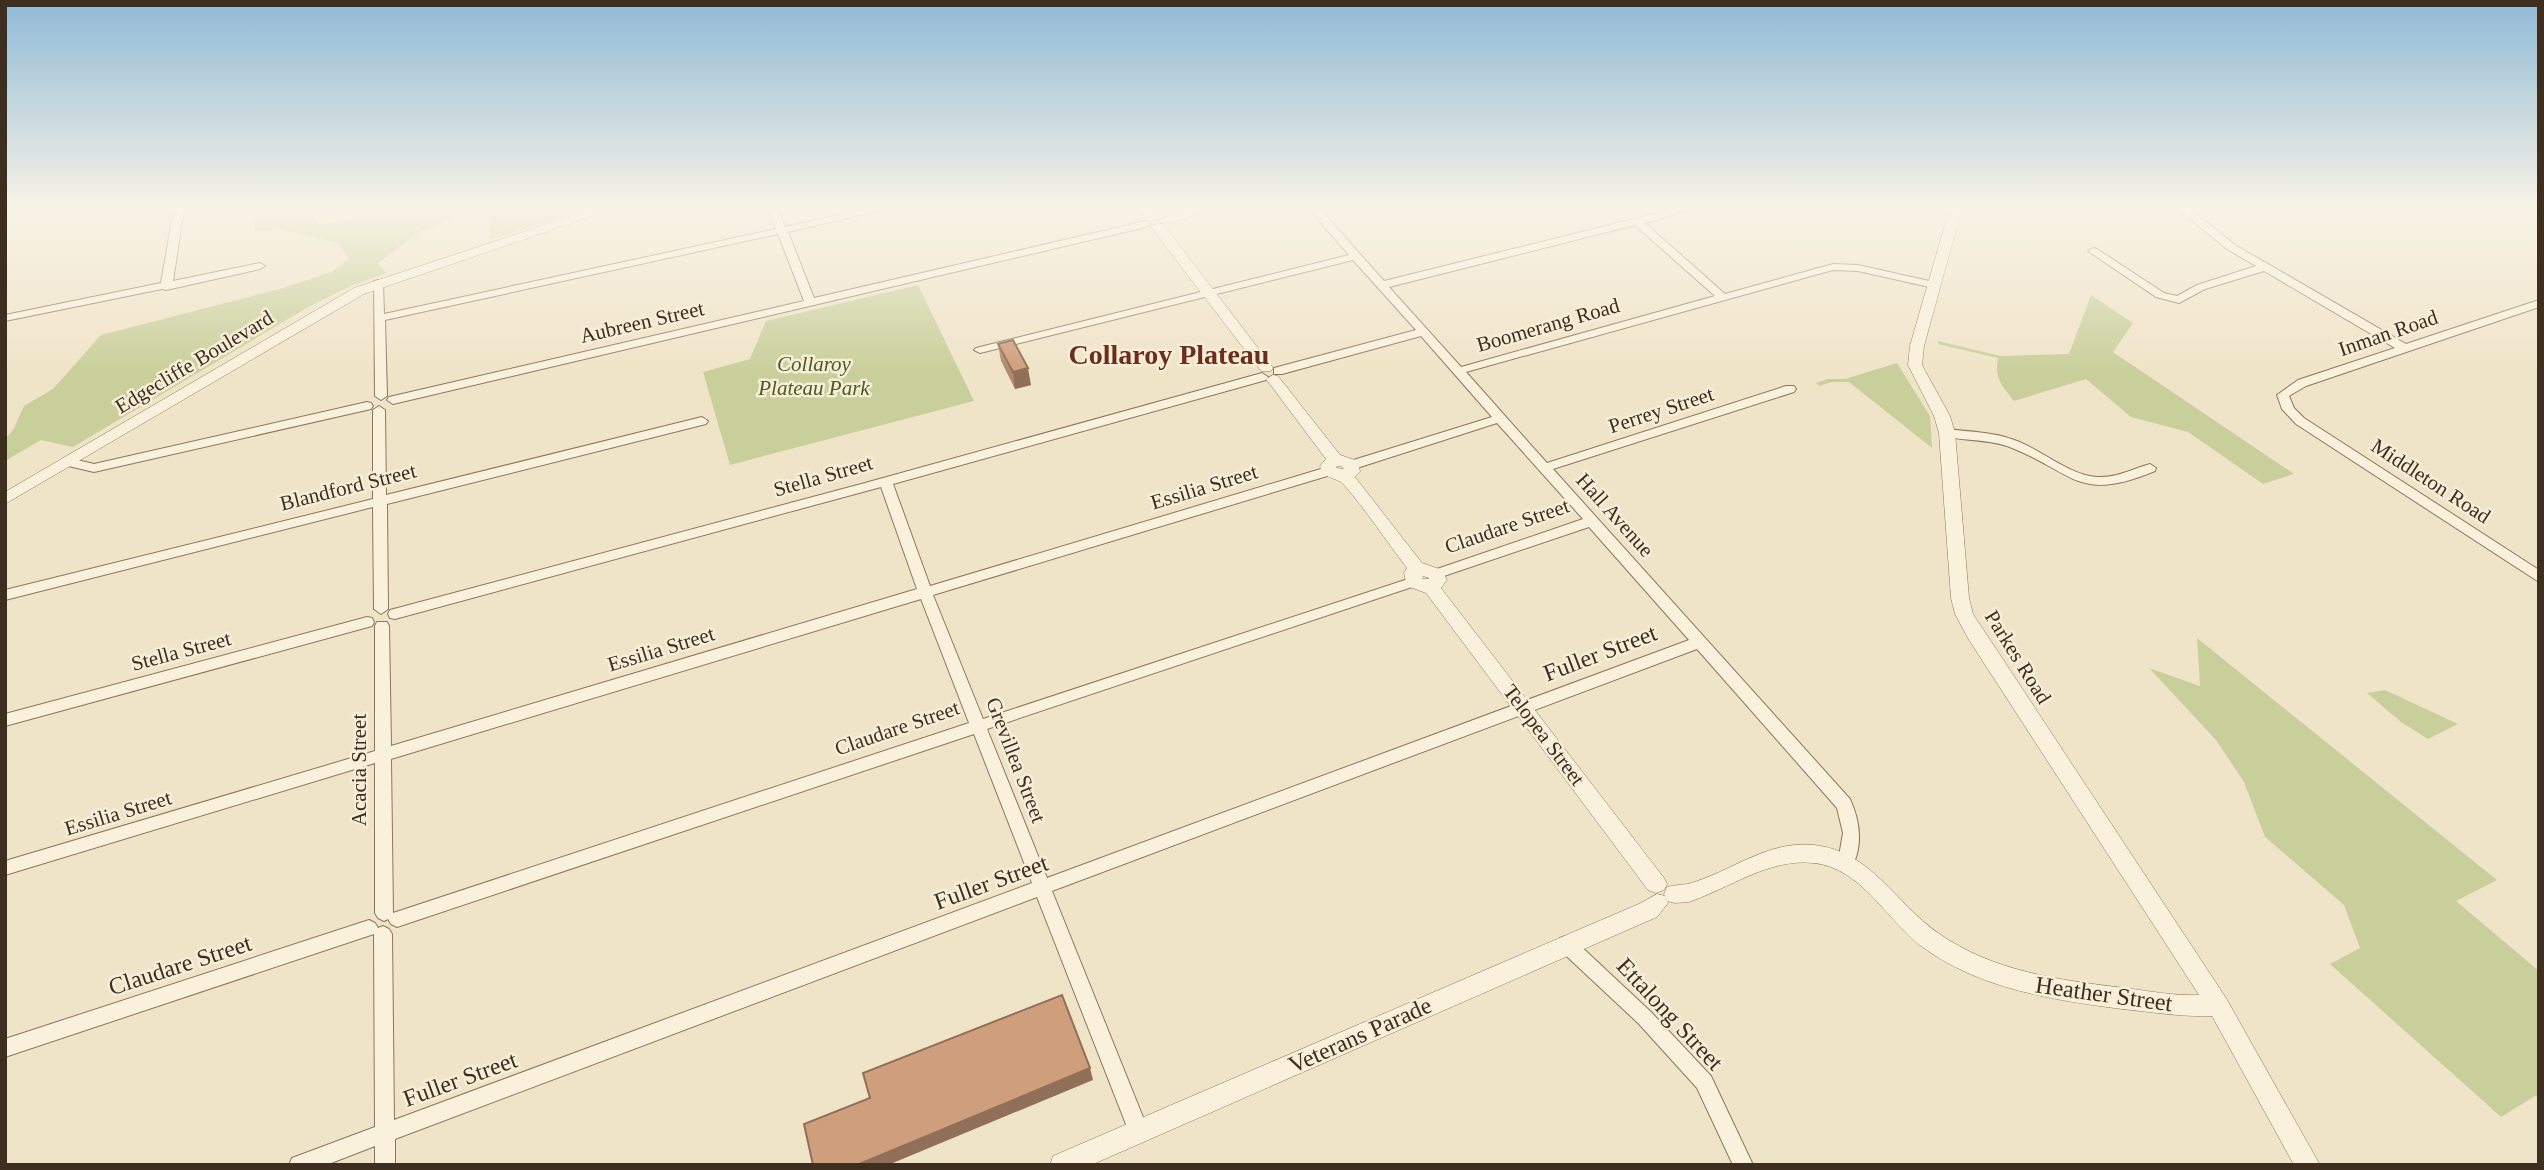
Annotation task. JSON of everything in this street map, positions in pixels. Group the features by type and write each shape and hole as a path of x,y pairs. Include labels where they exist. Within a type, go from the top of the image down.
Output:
{"street":[{"path":"166,287 170,263"},
{"name":"Edgecliffe Boulevard","path":"5,499 326,308 378,283 441,263"},
{"path":"380,318 636,263"},
{"path":"794,263 810,302"},
{"name":"Aubreen Street","path":"69,462 94,468 972,263"},
{"name":"Telopea Street","path":"1185,263 1662,894"},
{"path":"980,350 1330,263"},
{"name":"Hall Avenue","path":"1362,263 1844,804 1852,822 1851,846 1846,862"},
{"path":"1382,285 1473,263"},
{"path":"1684,263 1723,297"},
{"name":"Parkes Road","path":"1940,263 1915,365 1942,416 1947,433 1960,598 1964,614 2002,677 2218,1005"},
{"path":"2111,263 2160,295 2179,300 2201,287 2265,267"},
{"path":"2258,263 2404,348"},
{"path":"5,318 260,266"},
{"name":"Boomerang Road","path":"1458,371 1833,267 1858,268 1934,285"},
{"name":"Acacia Street","path":"378,283 382,500 381,756 390,916"},
{"name":"Inman Road","path":"2300,421 2284,402 2283,395 2287,390 2539,303"},
{"name":"Stella Street","path":"5,720 1423,332"},
{"name":"Perrey Street","path":"1544,468 1790,390"},
{"name":"Essilia Street","path":"5,868 1500,418"},
{"name":"Blandford Street","path":"5,595 702,421"},
{"name":"Middleton Road","path":"2300,421 2539,577"},
{"path":"1947,433 2002,440 2017,445 2074,477 2094,483 2127,480 2150,468"},
{"name":"Grevillea Street","path":"885,481 925,592 1139,1132"},
{"name":"Claudare Street","path":"390,916 978,725 1592,521"},
{"name":"Fuller Street","path":"299,1165 1699,642"},
{"name":"Veterans Parade","path":"1062,1165 1649,909 1662,894 1689,893 1776,857 1800,851 1822,853 1846,862"},
{"name":"Heather Street","path":"1846,862 1929,939 1972,962 2015,980 2049,989 2185,1006 2218,1005"},
{"path":"385,1165 376,931 372,921 390,916"},
{"name":"Claudare Street","path":"5,1048 376,931"},
{"name":"Ettalong Street","path":"1566,944 1645,1018 1704,1082 1743,1165"},
{"path":"2218,1005 2308,1165"}],"green space":[{"path":"344,263 379,263 386,273 310,306 73,447 41,440 5,461 5,439 13,430 24,406 53,389 101,335 283,288 331,272"},
{"name":"Collaroy Plateau Park","path":"918,285 974,401 730,465 703,372 750,359 766,321"},
{"path":"2091,295 2133,323 2113,352 2294,474 2263,484 2188,432 2131,417 2086,379 2014,401 1998,377 1998,358 1938,344 1938,341 2000,356 2069,354"},
{"path":"1897,363 1930,416 1932,448 1849,382 1831,382 1820,386 1816,383 1828,379 1845,379"},
{"path":"2197,638 2497,880 2456,901 2539,971 2539,1098 2535,1096 2501,1117 2330,964 2360,948 2344,905 2265,837 2244,782 2216,740 2149,668 2200,686"},
{"path":"2385,690 2458,724 2428,739 2401,722 2367,693"}],"building":[{"path":"1013,340 1028,368 1013,372 998,344"},
{"path":"1062,995 1090,1068 857,1165 813,1165 804,1124 870,1098 863,1073"}],"district":[{"name":"Collaroy Plateau","path":"1169,354"}]}
